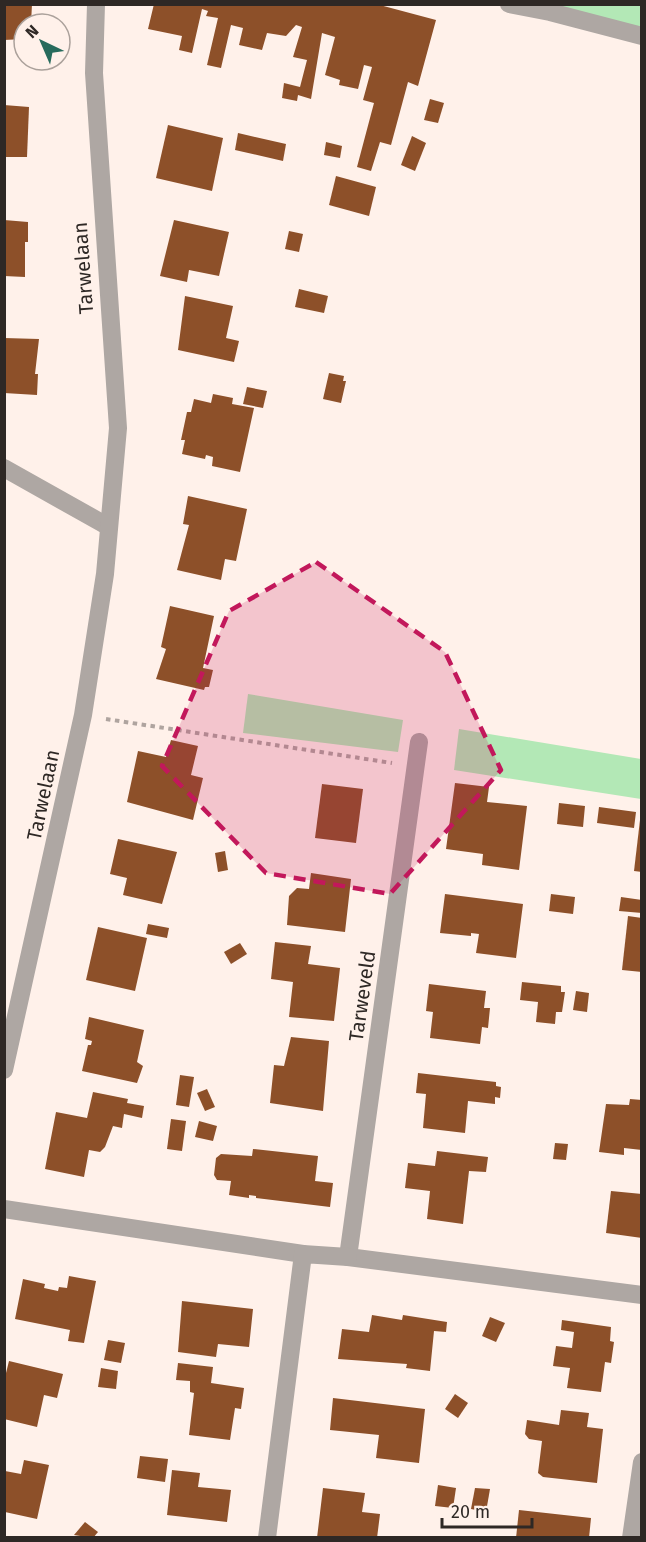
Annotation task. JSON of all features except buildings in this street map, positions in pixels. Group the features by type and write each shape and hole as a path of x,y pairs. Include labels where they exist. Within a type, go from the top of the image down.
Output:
{"street":[{"name":"Tarwelaan","path":"4,1070 83,715 99,617 118,428 95,96 96,4"},
{"path":"509,4 550,12 642,36"},
{"path":"4,468 109,527"},
{"name":"Tarweveld","path":"348,1257 419,742"},
{"path":"4,1209 303,1254 348,1257 642,1295"},
{"path":"267,1538 303,1254"},
{"path":"631,1538 642,1462"}],"path":[{"path":"83,715 243,742 417,766"}],"highlighted area":[{"path":"316,562 445,652 501,770 390,894 266,873 162,766 229,611"}],"green space":[{"path":"551,5 641,5 641,28"},
{"path":"248,694 403,720 398,752 243,733"},
{"path":"459,729 641,759 641,799 454,770"}]}
